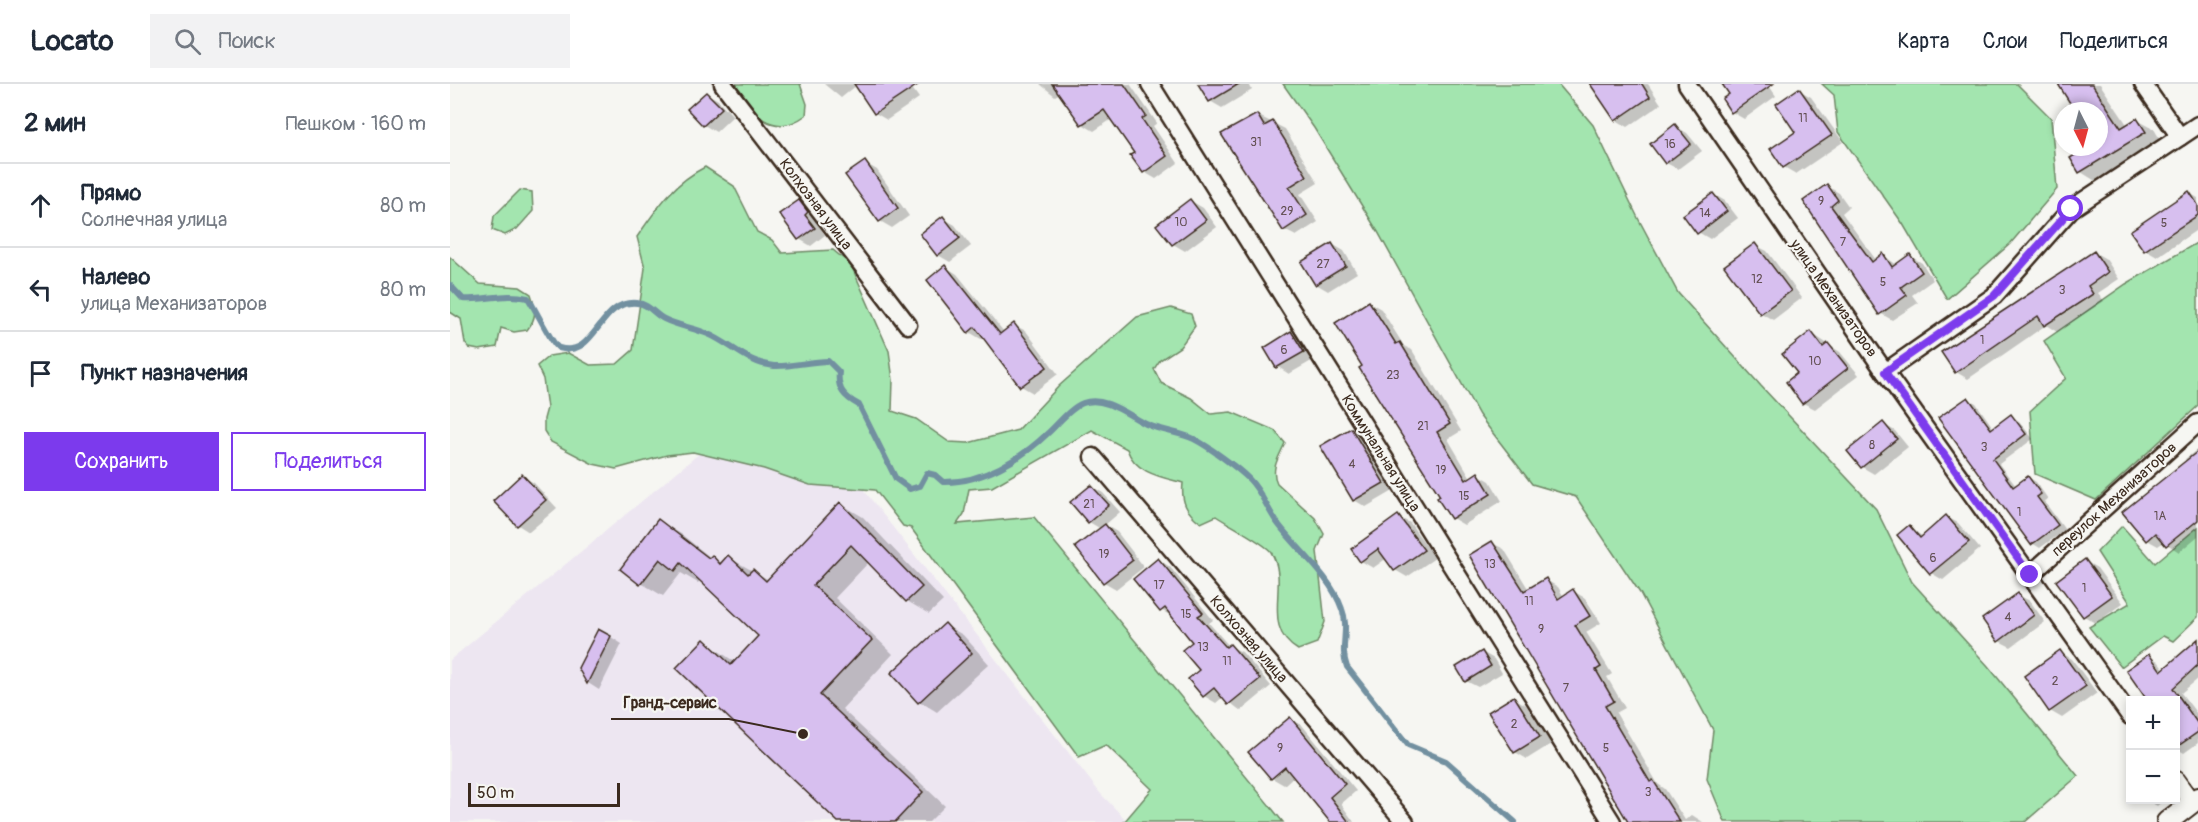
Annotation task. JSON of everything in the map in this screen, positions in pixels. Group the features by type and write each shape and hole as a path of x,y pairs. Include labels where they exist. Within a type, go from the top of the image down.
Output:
{"street":[{"name":"Колхозная улица","path":"723,84 908,325"},
{"name":"Коммунальная улица","path":"1150,84 1612,822"},
{"name":"улица Механизаторов","path":"1687,84 1885,372 2126,710"},
{"path":"2143,84 2180,137"},
{"path":"1885,372 1994,296 2071,209 2198,125"},
{"name":"переулок Механизаторов","path":"2030,575 2198,423"},
{"name":"Колхозная улица","path":"1093,457 1405,822"},
{"path":"2167,822 2195,800 2180,785"}],"shaded area":[{"path":"782,385 1100,793 1128,822 450,822 450,660"}],"green space":[{"path":"736,84 800,84 807,104 806,115 794,122 773,124 755,113 741,95"},
{"path":"1283,84 1558,84 1593,125 1638,218 1678,293 1876,509 1912,582 1988,666 2078,776 2025,822 1725,822 1707,779 1713,730 1640,593 1576,497 1532,484 1479,415 1378,232 1314,128"},
{"path":"1822,84 2017,84 2051,118 2057,189 2010,244 1947,299 1903,224 1838,132 1834,95"},
{"path":"705,167 734,186 757,232 772,240 782,253 833,250 851,265 889,351 893,380 892,411 916,419 949,442 968,443 1018,430 1059,386 1137,317 1171,308 1191,314 1195,326 1180,347 1160,360 1154,369 1161,383 1191,398 1211,414 1231,412 1274,430 1285,443 1274,473 1277,483 1315,518 1324,534 1317,551 1325,622 1317,643 1298,650 1286,640 1280,629 1278,577 1276,564 1268,548 1216,516 1201,523 1186,506 1183,483 1142,469 1127,449 1092,430 992,487 969,489 964,514 957,524 1034,517 1283,822 1124,822 1152,789 1106,745 1079,757 911,528 903,526 875,490 810,485 764,469 693,452 667,455 616,469 593,464 551,442 544,431 547,408 543,379 537,366 549,356 568,353 590,365 617,364 633,350 645,268 637,237 659,206 675,189"},
{"path":"520,190 532,192 533,211 517,229 505,235 492,230 494,216"},
{"path":"2198,242 2198,406 2096,500 2035,474 2030,411 2066,378 2044,341 2126,284"},
{"path":"450,257 480,284 520,287 531,294 535,313 527,330 514,332 501,328 497,347 479,350 469,348 465,343 461,319 450,312"},
{"path":"2122,526 2155,563 2198,527 2198,617 2173,641 2163,636 2121,667 2089,627 2130,603 2097,552"}],"building":[{"path":"854,84 919,84 874,114"},
{"path":"1052,84 1124,84 1146,116 1142,119 1167,156 1143,173 1130,155 1134,153 1104,110 1081,125"},
{"path":"1198,84 1239,84 1209,102"},
{"path":"1590,84 1642,84 1650,97 1615,121"},
{"path":"1722,84 1773,84 1731,113 1722,99 1729,94"},
{"path":"2058,84 2092,84 2104,102 2069,102"},
{"path":"1799,88 1832,135 1783,168 1770,149 1795,132 1776,104"},
{"path":"706,92 722,108 703,126 687,109"},
{"path":"2108,108 2121,128 2137,118 2146,132 2108,155"},
{"path":"1257,114 1264,126 1273,121 1307,176 1289,187 1307,215 1283,231 1221,134"},
{"path":"1675,124 1691,144 1665,164 1650,144"},
{"path":"2073,156 2107,156 2079,173 2070,158"},
{"path":"865,161 898,208 879,222 845,175"},
{"path":"1827,184 1838,200 1831,206 1872,262 1883,253 1892,267 1910,254 1922,272 1901,287 1907,295 1879,315 1803,201"},
{"path":"2189,191 2198,205 2198,215 2144,251 2130,231"},
{"path":"1713,193 1727,211 1697,234 1683,215"},
{"path":"1190,199 1206,220 1172,245 1156,225"},
{"path":"799,200 808,212 805,215 815,228 798,240 779,214"},
{"path":"943,216 960,238 937,256 920,234"},
{"path":"1332,243 1346,266 1315,285 1301,262"},
{"path":"1755,243 1791,291 1760,314 1724,266"},
{"path":"2094,251 2108,272 2088,286 2093,294 2044,326 2038,316 1955,373 1941,352"},
{"path":"945,265 1000,334 1014,323 1047,367 1020,387 975,327 968,333 927,280"},
{"path":"1369,301 1396,344 1400,342 1450,424 1437,432 1466,480 1478,472 1491,494 1451,519 1437,498 1440,496 1359,368 1362,366 1335,323"},
{"path":"1291,331 1304,352 1276,368 1264,348"},
{"path":"1811,331 1823,347 1828,343 1848,368 1802,404 1786,382 1797,373 1782,354"},
{"path":"1968,397 1991,429 2011,414 2026,434 1993,459 2013,487 2028,476 2041,494 2037,497 2058,525 2031,545 1938,418"},
{"path":"1883,422 1897,439 1861,468 1847,451"},
{"path":"1351,428 1384,483 1353,501 1320,446"},
{"path":"2198,451 2198,520 2166,546 2155,533 2146,541 2122,512"},
{"path":"522,474 546,500 517,526 493,501"},
{"path":"1091,485 1109,505 1088,523 1070,502"},
{"path":"840,502 922,587 906,602 851,545 813,585 872,640 820,695 923,792 895,822 838,822 676,668 704,639 731,665 758,636 681,563 675,571 660,559 640,585 620,569 658,519 709,558 712,555 720,564 728,555 748,574 753,569 766,581"},
{"path":"1398,515 1424,550 1394,571 1378,549 1360,562 1351,549"},
{"path":"1946,515 1969,542 1930,574 1897,535 1909,525 1920,538"},
{"path":"1105,524 1133,560 1103,583 1075,547"},
{"path":"1492,541 1524,591 1546,578 1558,599 1573,589 1590,616 1575,625 1601,667 1596,670 1614,701 1605,706 1650,782 1653,780 1680,822 1628,822 1469,555"},
{"path":"1158,558 1203,613 1198,616 1226,647 1230,644 1260,679 1228,705 1214,688 1203,697 1188,679 1199,670 1182,650 1192,642 1165,608 1160,612 1133,579"},
{"path":"2085,559 2112,596 2083,617 2056,581"},
{"path":"2018,593 2034,615 1998,642 1982,619"},
{"path":"945,623 972,653 918,703 891,673"},
{"path":"598,629 611,636 587,684 578,668"},
{"path":"2198,639 2198,665 2173,688 2179,696 2144,696 2126,670 2149,654 2161,671"},
{"path":"2060,650 2086,686 2049,712 2024,676"},
{"path":"1482,651 1491,666 1465,682 1456,667"},
{"path":"1514,696 1540,737 1514,753 1488,712"},
{"path":"2180,698 2198,724 2198,732 2180,745"},
{"path":"1290,717 1345,784 1330,797 1349,822 1330,822 1285,767 1271,779 1248,752"}],"waterway":[{"path":"450,285 463,299 511,296 528,298 559,348 572,349 582,345 614,310 624,304 637,303 645,305 660,317 703,332 747,357 765,364 780,366 828,361 839,372 840,388 849,399 859,405 896,479 910,489 920,486 927,473 935,475 943,482 958,481 1000,468 1026,452 1073,409 1091,401 1116,407 1146,424 1194,439 1223,457 1249,479 1279,525 1330,586 1344,616 1344,652 1347,667 1408,745 1446,761 1515,822"}],"place":[{"name":"Гранд-сервис","path":"803,734"}],"route":[{"path":"2030,575 1885,372 1994,296 2071,209"}]}
